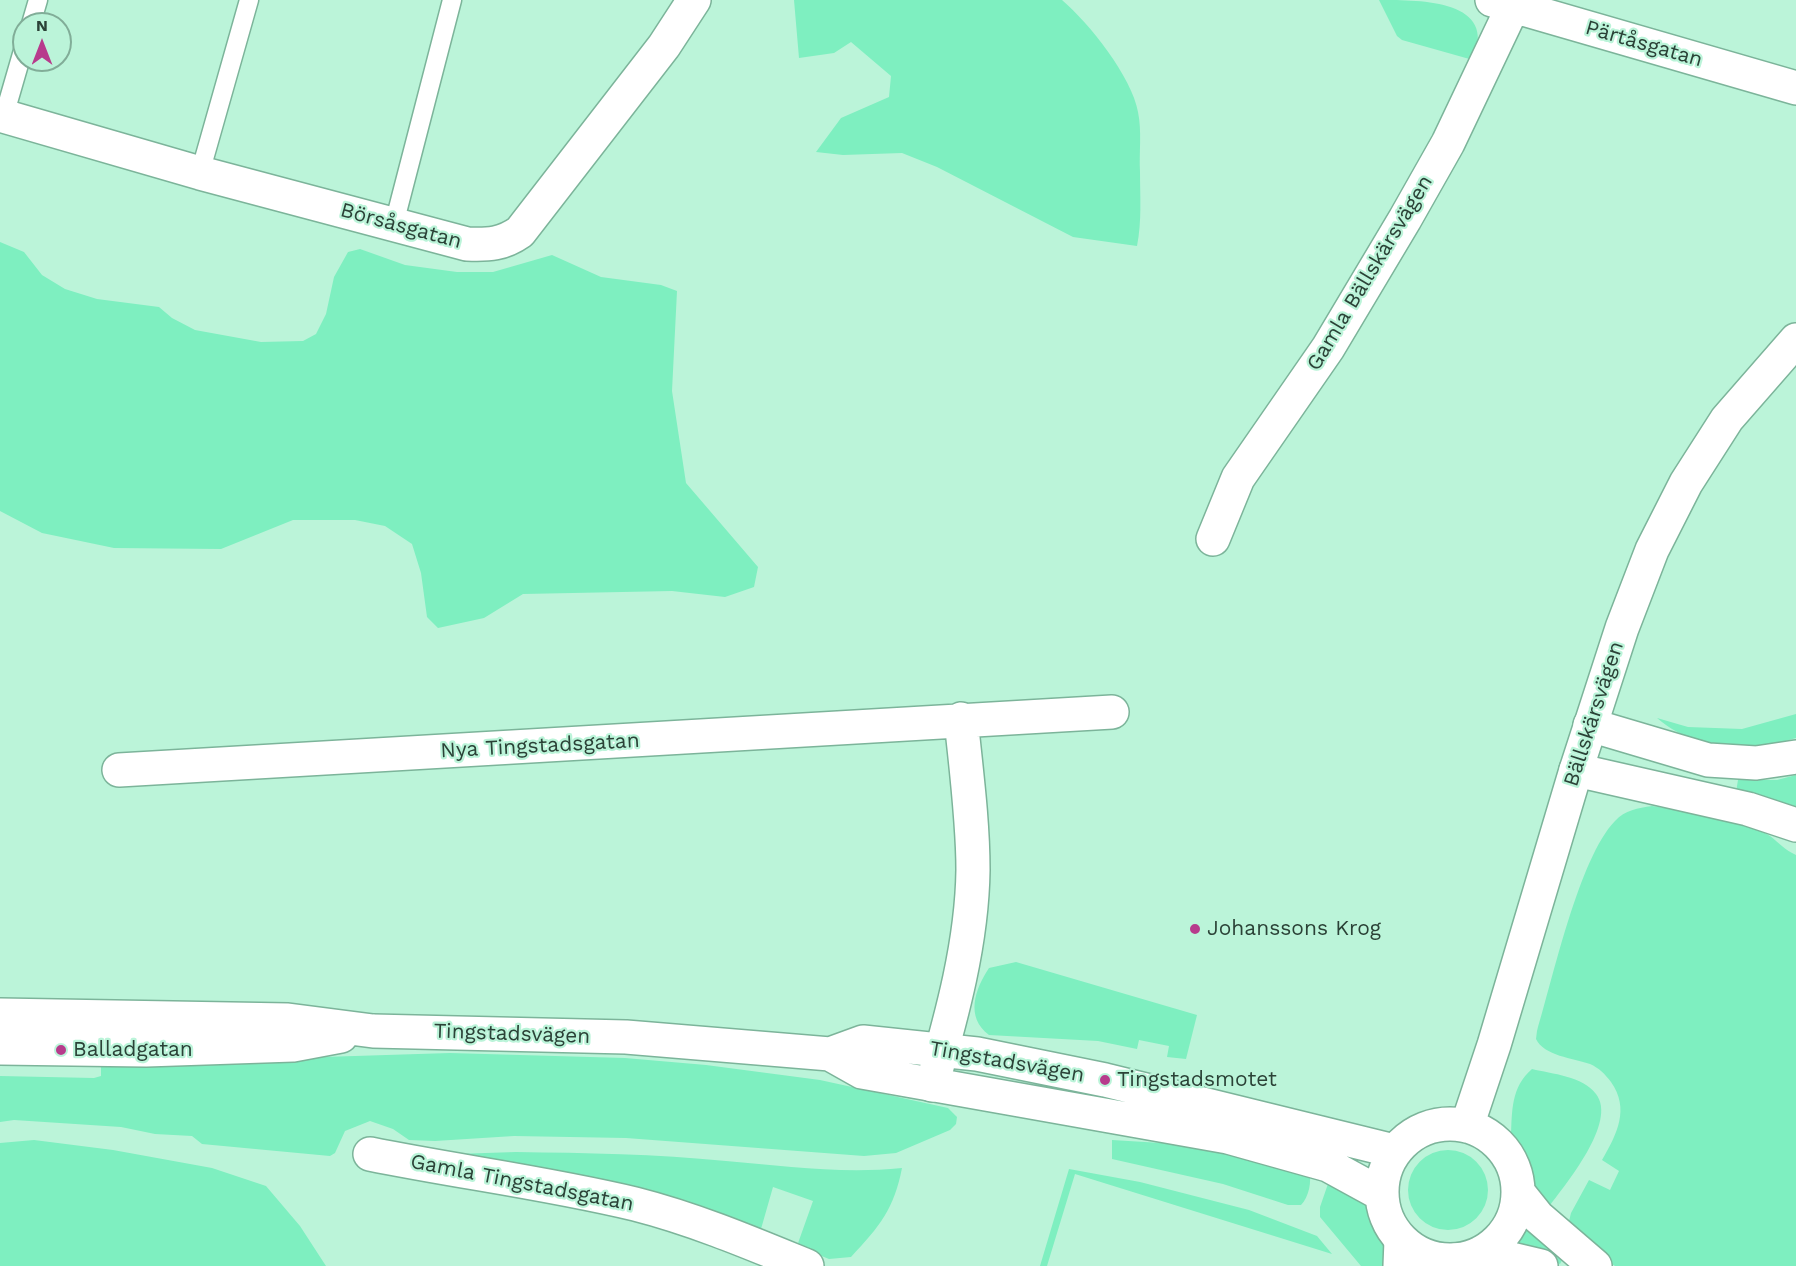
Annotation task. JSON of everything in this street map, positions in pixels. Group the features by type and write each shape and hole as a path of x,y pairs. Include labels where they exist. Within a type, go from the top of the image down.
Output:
{"main road":[{"name":"Börsåsgatan","path":"2,116 200,173 467,244 490,245 507,241 520,232 664,46 694,0"},
{"name":"Pärtåsgatan","path":"1507,2 1796,88"},
{"name":"Gamla Bällskärsvägen","path":"1213,539 1239,478 1328,348 1448,143 1507,2"},
{"name":"Bällskärsvägen","path":"1467,1126 1494,1045 1590,725 1622,628 1652,549 1686,483 1727,418 1796,340"},
{"name":"Nya Tingstadsgatan","path":"119,770 961,719 1112,712"},
{"path":"932,1085 943,1048 967,942 973,872 972,832 961,719"},
{"path":"1590,725 1708,760 1756,763 1796,757"},
{"path":"1576,770 1749,809 1796,825"},
{"name":"Tingstadsvägen","path":"0,1015 288,1020 373,1031 626,1037 830,1054 862,1072 1228,1137 1328,1165 1381,1194"},
{"name":"Tingstadsvägen","path":"0,1048 146,1050 293,1045 373,1031"},
{"name":"Tingstadsvägen","path":"830,1054 863,1042 943,1048 1105,1080 1394,1151"},
{"path":"1463,1259 1492,1245 1508,1227 1517,1204 1518,1192 1514,1170 1504,1150 1487,1135 1467,1126 1432,1126 1411,1135 1394,1151 1384,1171 1381,1194 1387,1219 1401,1253 1426,1256 1541,1266"},
{"name":"Gamla Tingstadsgatan","path":"370,1154 544,1184 638,1205 737,1237 807,1266"},
{"path":"1518,1192 1538,1217 1595,1266"}],"lane":[{"path":"200,173 249,0"},
{"path":"393,224 453,0"},
{"path":"2,116 16,72"}],"green space":[{"path":"794,0 1062,0 1084,22 1108,52 1134,98 1140,134 1140,218 1137,246 1073,237 937,167 902,153 843,155 816,152 841,118 889,97 891,76 851,42 834,53 799,58"},
{"path":"1379,0 1435,3 1466,15 1475,25 1478,40 1473,60 1402,40 1397,36"},
{"path":"0,242 24,252 42,275 65,289 97,299 159,307 172,318 195,330 261,342 303,341 316,334 326,314 334,277 348,252 360,249 405,265 457,272 493,272 552,255 601,277 661,285 677,291 672,391 686,483 758,567 754,587 725,597 672,591 523,594 484,618 438,628 427,617 421,573 412,544 385,526 355,520 293,520 221,549 114,548 42,533 0,511"},
{"path":"1796,714 1796,738 1760,746 1741,747 1706,743 1689,738 1657,718 1688,727 1742,729"},
{"path":"1796,775 1796,808 1736,792 1738,780 1777,780"},
{"path":"1652,806 1713,816 1745,825 1770,836 1796,855 1796,1266 1615,1266 1594,1252 1568,1225 1571,1213 1589,1180 1610,1190 1619,1171 1602,1160 1616,1131 1620,1102 1611,1082 1602,1072 1590,1064 1560,1056 1545,1049 1536,1039 1537,1031 1568,920 1590,862 1602,838 1623,814"},
{"path":"1016,962 1197,1015 1186,1059 1167,1057 1169,1046 1139,1040 1137,1049 1098,1041 989,1035 977,1020 975,1011 980,985 989,968"},
{"path":"450,1053 625,1058 706,1065 820,1080 948,1108 957,1117 956,1124 950,1130 896,1153 864,1156 626,1138 514,1136 435,1141 409,1140 393,1129 370,1121 345,1131 335,1153 330,1156 202,1144 192,1136 155,1134 121,1127 14,1120 0,1122 0,1076 94,1078 101,1076 101,1064"},
{"path":"1532,1069 1583,1083 1596,1094 1601,1106 1600,1120 1587,1153 1548,1208 1534,1192 1519,1147 1511,1137 1516,1092"},
{"path":"34,1140 113,1150 212,1168 266,1186 300,1226 326,1266 0,1266 0,1143"},
{"path":"1112,1140 1210,1146 1309,1171 1309,1189 1301,1205 1288,1205 1223,1184 1112,1159"},
{"path":"1440,1150 1456,1150 1477,1161 1488,1182 1488,1198 1477,1219 1456,1230 1440,1230 1426,1224 1414,1212 1408,1198 1408,1182 1414,1168 1426,1156"},
{"path":"516,1152 674,1157 836,1170 902,1168 890,1206 870,1236 851,1257 829,1259 797,1246 813,1201 773,1187 761,1229 688,1204 455,1154"},
{"path":"1069,1169 1140,1182 1249,1210 1317,1236 1332,1254 1075,1174 1047,1266 1040,1266"},
{"path":"1330,1178 1366,1202 1385,1242 1390,1266 1361,1266 1320,1217 1320,1207"},
{"path":"1527,1224 1565,1255 1560,1264 1513,1245"}],"place":[{"name":"Johanssons Krog","path":"1195,929"},
{"name":"Balladgatan","path":"61,1050"},
{"name":"Tingstadsmotet","path":"1105,1080"}]}
